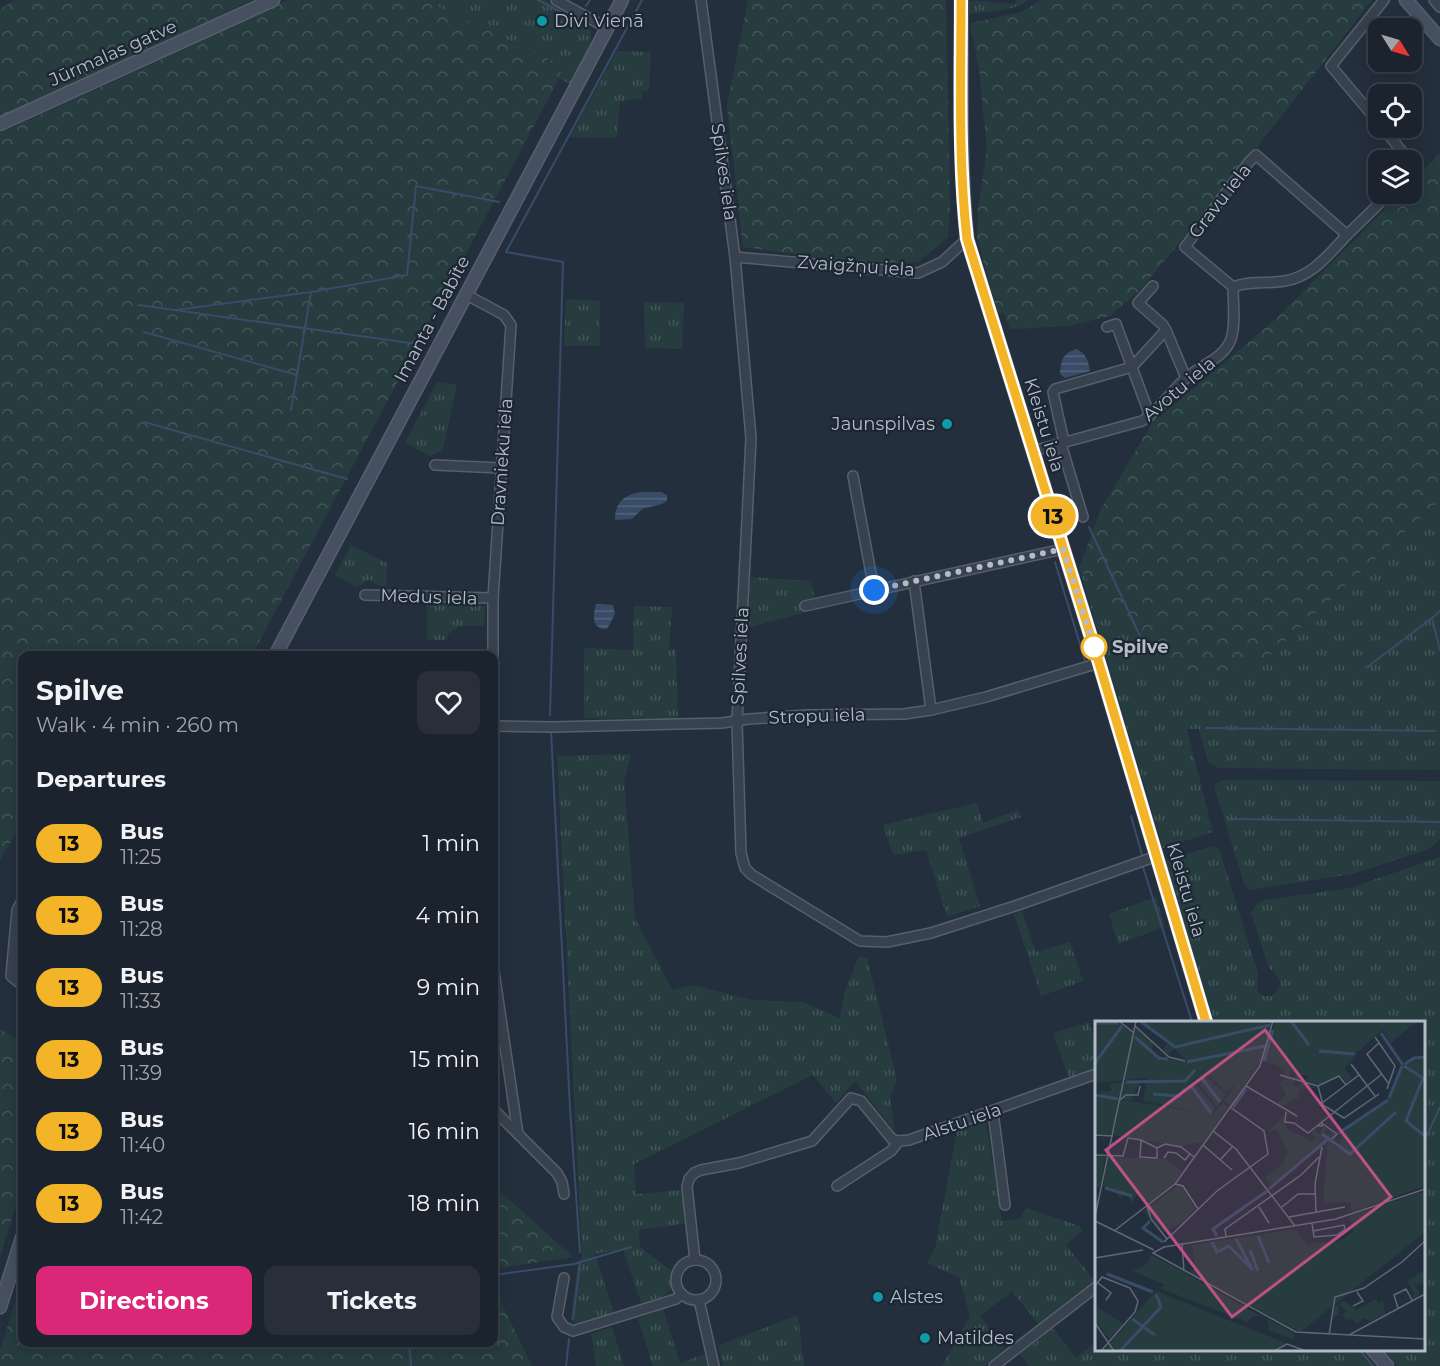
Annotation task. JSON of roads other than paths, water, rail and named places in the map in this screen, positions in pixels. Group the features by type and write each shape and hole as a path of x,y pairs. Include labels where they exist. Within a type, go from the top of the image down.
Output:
{"main road":[{"name":"Jūrmalas gatve","path":"0,124 273,0"},
{"name":"Imanta - Babīte","path":"278,651 622,0"},
{"name":"Kleistu iela","path":"961,0 963,203 967,239 1099,663 1205,1021"},
{"path":"1406,0 1440,39"},
{"path":"0,1307 18,1251"},
{"path":"1374,1351 1387,1366"}],"street":[{"path":"556,0 607,28"},
{"name":"Spilves iela","path":"701,0 735,257 752,438 737,722 741,853 745,868 752,875 860,941 887,942 930,933 1018,905 1157,856"},
{"path":"1368,110 1331,66 1384,0"},
{"path":"1434,0 1440,8"},
{"path":"1391,138 1401,150"},
{"name":"Gravu iela","path":"1233,287 1185,247 1256,155 1347,235"},
{"path":"1233,287 1240,284 1286,281 1311,271 1379,204"},
{"name":"Zvaigžņu iela","path":"735,257 918,273 942,262 967,239"},
{"path":"1153,286 1138,303 1163,325 1186,378"},
{"name":"Avotu iela","path":"1034,452 1142,422 1150,417 1186,378 1220,354 1231,339 1233,287"},
{"name":"Dravnieku iela","path":"465,294 504,315 511,325 493,598 493,651"},
{"path":"1111,326 1132,367 1150,417"},
{"path":"1083,517 1063,443 1053,392 1055,389 1132,367 1166,330"},
{"path":"435,465 501,468"},
{"path":"853,476 874,590"},
{"path":"805,606 1063,549"},
{"path":"914,581 931,710"},
{"name":"Medus iela","path":"365,595 493,598"},
{"name":"Stropu iela","path":"498,726 555,727 737,722 808,715 904,714 986,697 1099,663"},
{"path":"18,908 11,976 18,982"},
{"path":"498,998 518,1134"},
{"name":"Alstu iela","path":"837,1186 891,1151 899,1141 909,1140 993,1112 1095,1074"},
{"path":"695,1260 687,1187 694,1173 739,1163 812,1141 851,1098 861,1101 892,1139 899,1141"},
{"path":"993,1112 1005,1206"},
{"path":"498,1114 557,1173 562,1182 564,1194"},
{"path":"695,1260 705,1262 713,1268 716,1278 715,1288 709,1296 699,1300 690,1299 682,1294 677,1287 676,1277 686,1262 695,1260"},
{"path":"564,1278 557,1317 564,1327 573,1331 676,1299 682,1294"},
{"path":"994,1366 1095,1288"},
{"path":"699,1300 714,1366"}],"water":[{"path":"1076,349 1086,357 1090,371 1065,378 1060,374 1062,361 1065,355"},
{"path":"641,492 661,492 667,495 667,501 642,509 632,519 615,520 617,508 622,500"},
{"path":"596,604 613,605 615,614 607,629 598,627 594,621"}],"waterway":[{"path":"538,0 579,21"},
{"path":"586,6 590,0"},
{"path":"550,715 563,262 506,252 642,0"},
{"path":"697,5 708,85"},
{"path":"711,112 713,124"},
{"path":"176,310 311,292 407,275 416,186 499,202"},
{"path":"291,410 311,292"},
{"path":"139,305 417,344"},
{"path":"144,332 297,375"},
{"path":"144,422 347,479"},
{"path":"1089,527 1140,636"},
{"path":"1055,562 1086,664"},
{"path":"1440,611 1432,618 1440,650"},
{"path":"1366,668 1432,618"},
{"path":"1206,728 1435,731"},
{"path":"551,731 570,1108 580,1252"},
{"path":"1131,816 1142,855"},
{"path":"1229,819 1440,822"},
{"path":"1143,867 1192,1021"},
{"path":"1425,1140 1440,1107"},
{"path":"498,1274 574,1264 631,1247"},
{"path":"573,1319 580,1262"},
{"path":"566,1366 569,1339"},
{"path":"409,1347 411,1366"},
{"path":"1361,1351 1373,1366"}],"place":[{"name":"Divi Vienā","path":"542,21"},
{"name":"Jaunspilvas","path":"947,424"},
{"name":"Spilve","path":"1094,647"},
{"name":"Alstes","path":"878,1297"},
{"name":"Matildes","path":"925,1338"}]}
